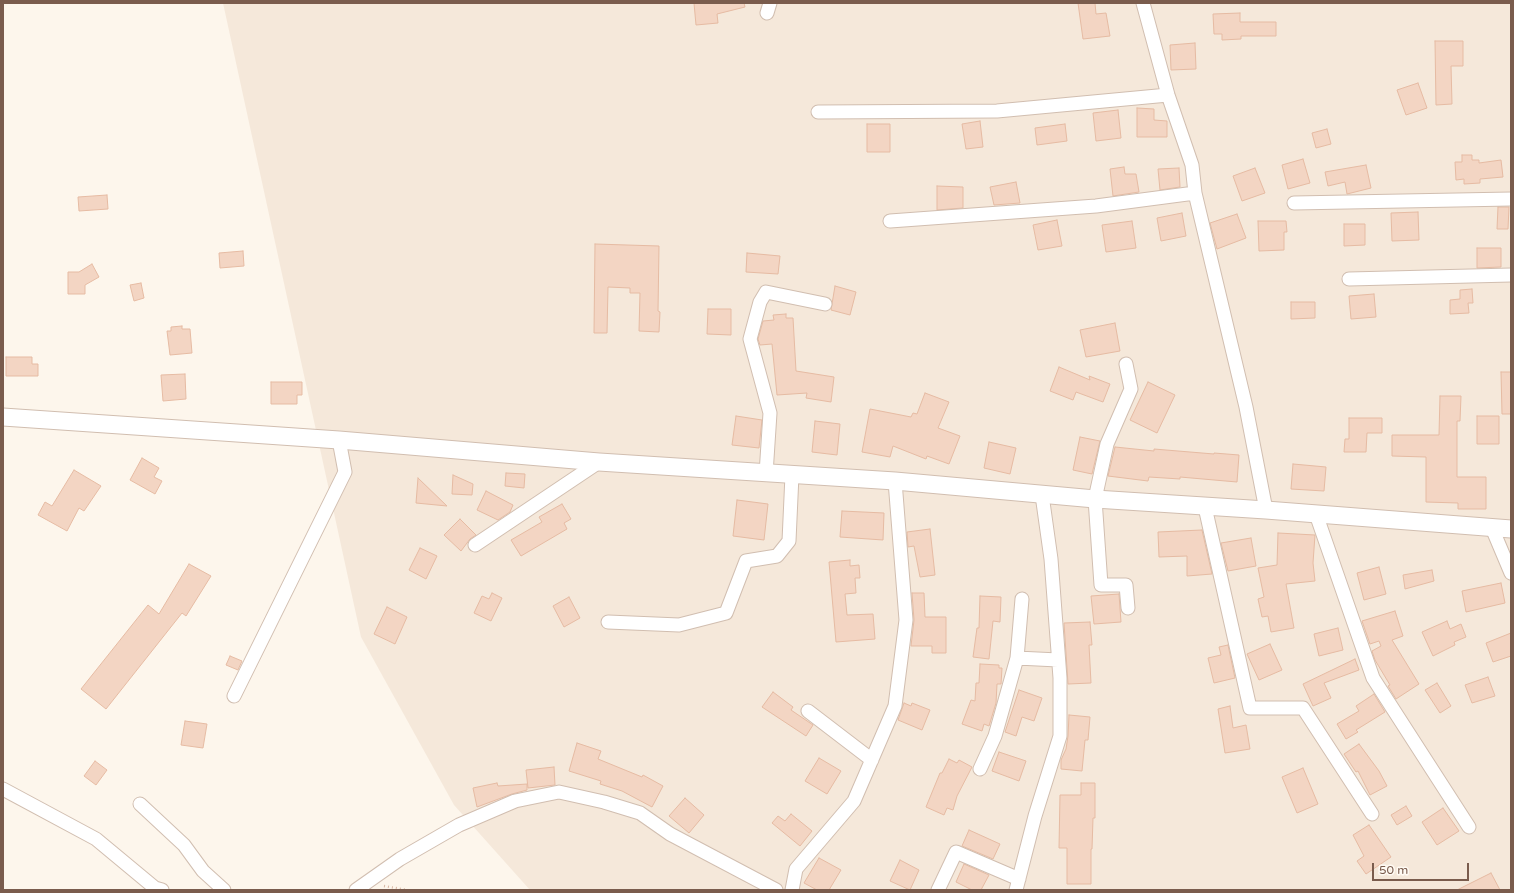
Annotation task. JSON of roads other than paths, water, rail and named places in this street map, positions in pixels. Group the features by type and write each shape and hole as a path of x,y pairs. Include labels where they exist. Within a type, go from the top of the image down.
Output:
{"street":[{"path":"1143,3 1168,96 1192,165 1196,193 1246,407 1266,510"},
{"path":"818,112 997,112 1168,96"},
{"path":"890,221 1089,207 1196,193"},
{"path":"1294,203 1511,199"},
{"path":"1349,279 1511,275"},
{"path":"766,474 770,413 750,339 760,302 766,292 825,304"},
{"path":"1126,364 1131,389 1107,444 1096,500 1101,585 1126,584 1128,608"},
{"path":"3,417 339,440 599,462 766,474 895,481 1096,500 1266,510 1511,529"},
{"path":"234,696 345,472 339,440"},
{"path":"475,545 599,462"},
{"path":"608,622 679,625 726,613 746,561 777,556 789,541 792,475"},
{"path":"792,890 796,869 854,801 895,706 906,620 895,481"},
{"path":"938,890 956,852 1018,884 1035,816 1060,736 1058,660 1051,559 1042,495"},
{"path":"1205,507 1250,708 1303,708 1372,814"},
{"path":"1316,514 1373,678 1469,827"},
{"path":"1492,528 1511,573"},
{"path":"980,769 995,736 1017,658 1022,599"},
{"path":"1017,658 1058,660"},
{"path":"808,711 872,760"},
{"path":"3,789 96,839 154,888 162,890"},
{"path":"361,887 400,859 459,825 515,801 559,792 604,802 640,814 670,834 776,890"},
{"path":"140,804 184,845 203,871 224,890"}]}
